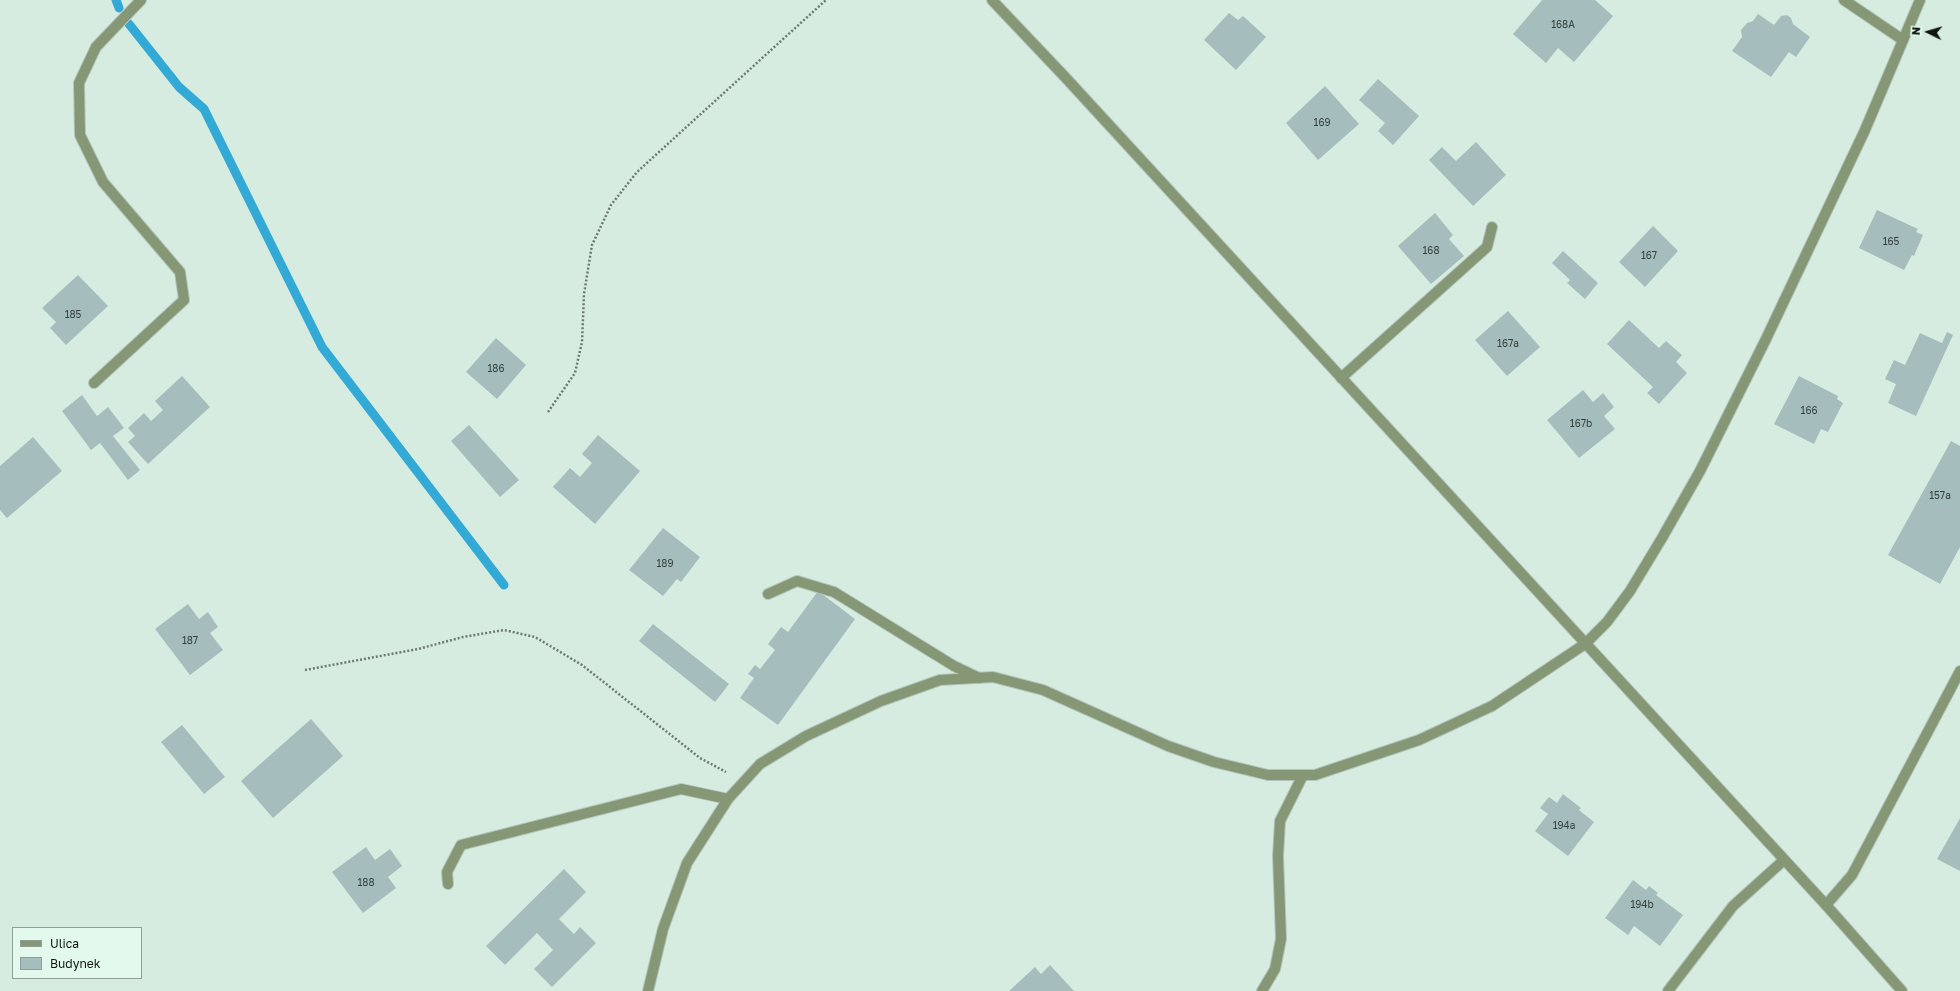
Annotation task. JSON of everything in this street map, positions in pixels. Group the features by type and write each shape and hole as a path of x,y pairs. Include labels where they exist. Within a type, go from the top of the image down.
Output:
{"street":[{"path":"94,382 184,300 180,272 103,182 80,135 79,83 96,47 141,0"},
{"path":"992,0 1826,905 1902,991"},
{"path":"1844,0 1903,40"},
{"path":"648,991 663,929 688,863 728,799 760,764 806,736 881,701 940,680 993,677 1043,690 1168,746 1214,762 1268,775 1315,775 1419,740 1492,706 1585,644 1607,622 1630,591 1700,471 1766,339 1865,130 1920,0"},
{"path":"1341,378 1487,247 1492,227"},
{"path":"768,594 797,581 834,592 954,666 979,678"},
{"path":"1826,905 1852,876 1960,671"},
{"path":"1262,991 1275,969 1281,939 1278,856 1280,821 1303,775"},
{"path":"448,884 447,872 461,845 681,789 728,799"},
{"path":"1668,991 1733,906 1784,860"}],"path":[{"path":"548,412 575,373 582,342 584,294 592,245 611,205 637,172 826,0"},
{"path":"305,670 418,649 462,637 504,630 534,637 582,666 700,758 744,781"}],"building":[{"path":"1542,0 1595,0 1613,16 1574,62 1558,48 1546,63 1513,34"},
{"path":"1229,13 1238,20 1243,16 1266,37 1236,70 1204,40"},
{"path":"1758,14 1774,25 1781,16 1787,15 1791,18 1793,24 1810,37 1796,57 1789,52 1771,77 1732,51 1742,37 1741,30 1747,23 1753,21"},
{"path":"1378,79 1419,116 1393,145 1378,131 1385,123 1359,100"},
{"path":"1325,86 1359,124 1318,160 1286,123"},
{"path":"1476,142 1506,175 1473,206 1429,160 1442,147 1456,161"},
{"path":"1877,210 1918,229 1916,232 1923,235 1914,256 1912,255 1904,270 1859,248"},
{"path":"1435,213 1453,235 1449,239 1464,256 1431,284 1398,246"},
{"path":"1653,226 1678,251 1645,287 1619,262"},
{"path":"1563,251 1598,283 1585,299 1567,283 1570,280 1552,263"},
{"path":"78,275 108,306 66,345 50,328 56,322 42,308"},
{"path":"1508,311 1540,347 1507,376 1475,340"},
{"path":"1629,320 1659,348 1666,341 1682,355 1676,362 1687,373 1659,404 1647,393 1653,387 1607,344"},
{"path":"1947,332 1953,335 1916,416 1888,403 1896,384 1885,379 1894,360 1905,365 1920,333 1942,343"},
{"path":"496,338 526,365 497,399 466,372"},
{"path":"182,376 210,407 148,464 128,442 135,436 128,428 144,413 151,421 163,410 155,401"},
{"path":"1799,376 1838,396 1837,399 1843,403 1828,432 1821,429 1814,444 1774,424"},
{"path":"1583,390 1593,402 1603,393 1614,407 1604,416 1615,429 1579,458 1547,420"},
{"path":"82,395 97,416 108,407 124,428 113,436 140,470 128,480 100,443 91,450 62,411"},
{"path":"469,425 519,480 500,497 451,441"},
{"path":"598,435 640,471 595,524 553,487 570,468 580,477 592,463 582,454"},
{"path":"33,437 62,471 7,518 0,510 0,466"},
{"path":"1951,441 1960,446 1960,547 1940,584 1888,555"},
{"path":"663,528 700,557 681,582 677,579 663,596 629,570"},
{"path":"818,591 855,619 778,725 740,698 754,678 748,674 755,665 760,669 775,650 768,644 781,627 788,632"},
{"path":"188,604 199,619 208,612 218,627 210,633 223,650 190,675 155,629"},
{"path":"653,624 729,684 715,702 639,641"},
{"path":"311,719 343,756 273,818 241,781"},
{"path":"182,725 225,777 204,794 161,742"},
{"path":"1563,794 1581,808 1579,810 1594,822 1568,856 1535,831 1548,814 1540,808 1549,797 1557,803"},
{"path":"1960,818 1960,871 1937,859"},
{"path":"366,847 375,860 390,849 402,866 388,877 396,888 363,913 332,872"},
{"path":"564,869 586,892 559,919 574,934 580,927 596,943 552,987 534,969 553,950 537,933 505,965 486,946"},
{"path":"1633,880 1646,890 1649,886 1658,893 1656,895 1683,915 1660,946 1634,926 1628,935 1605,918"},
{"path":"1050,965 1074,991 1009,991 1035,967 1041,974"}],"waterway":[{"path":"116,0 119,8"},
{"path":"129,24 179,87 204,109 322,347 504,585"}]}
